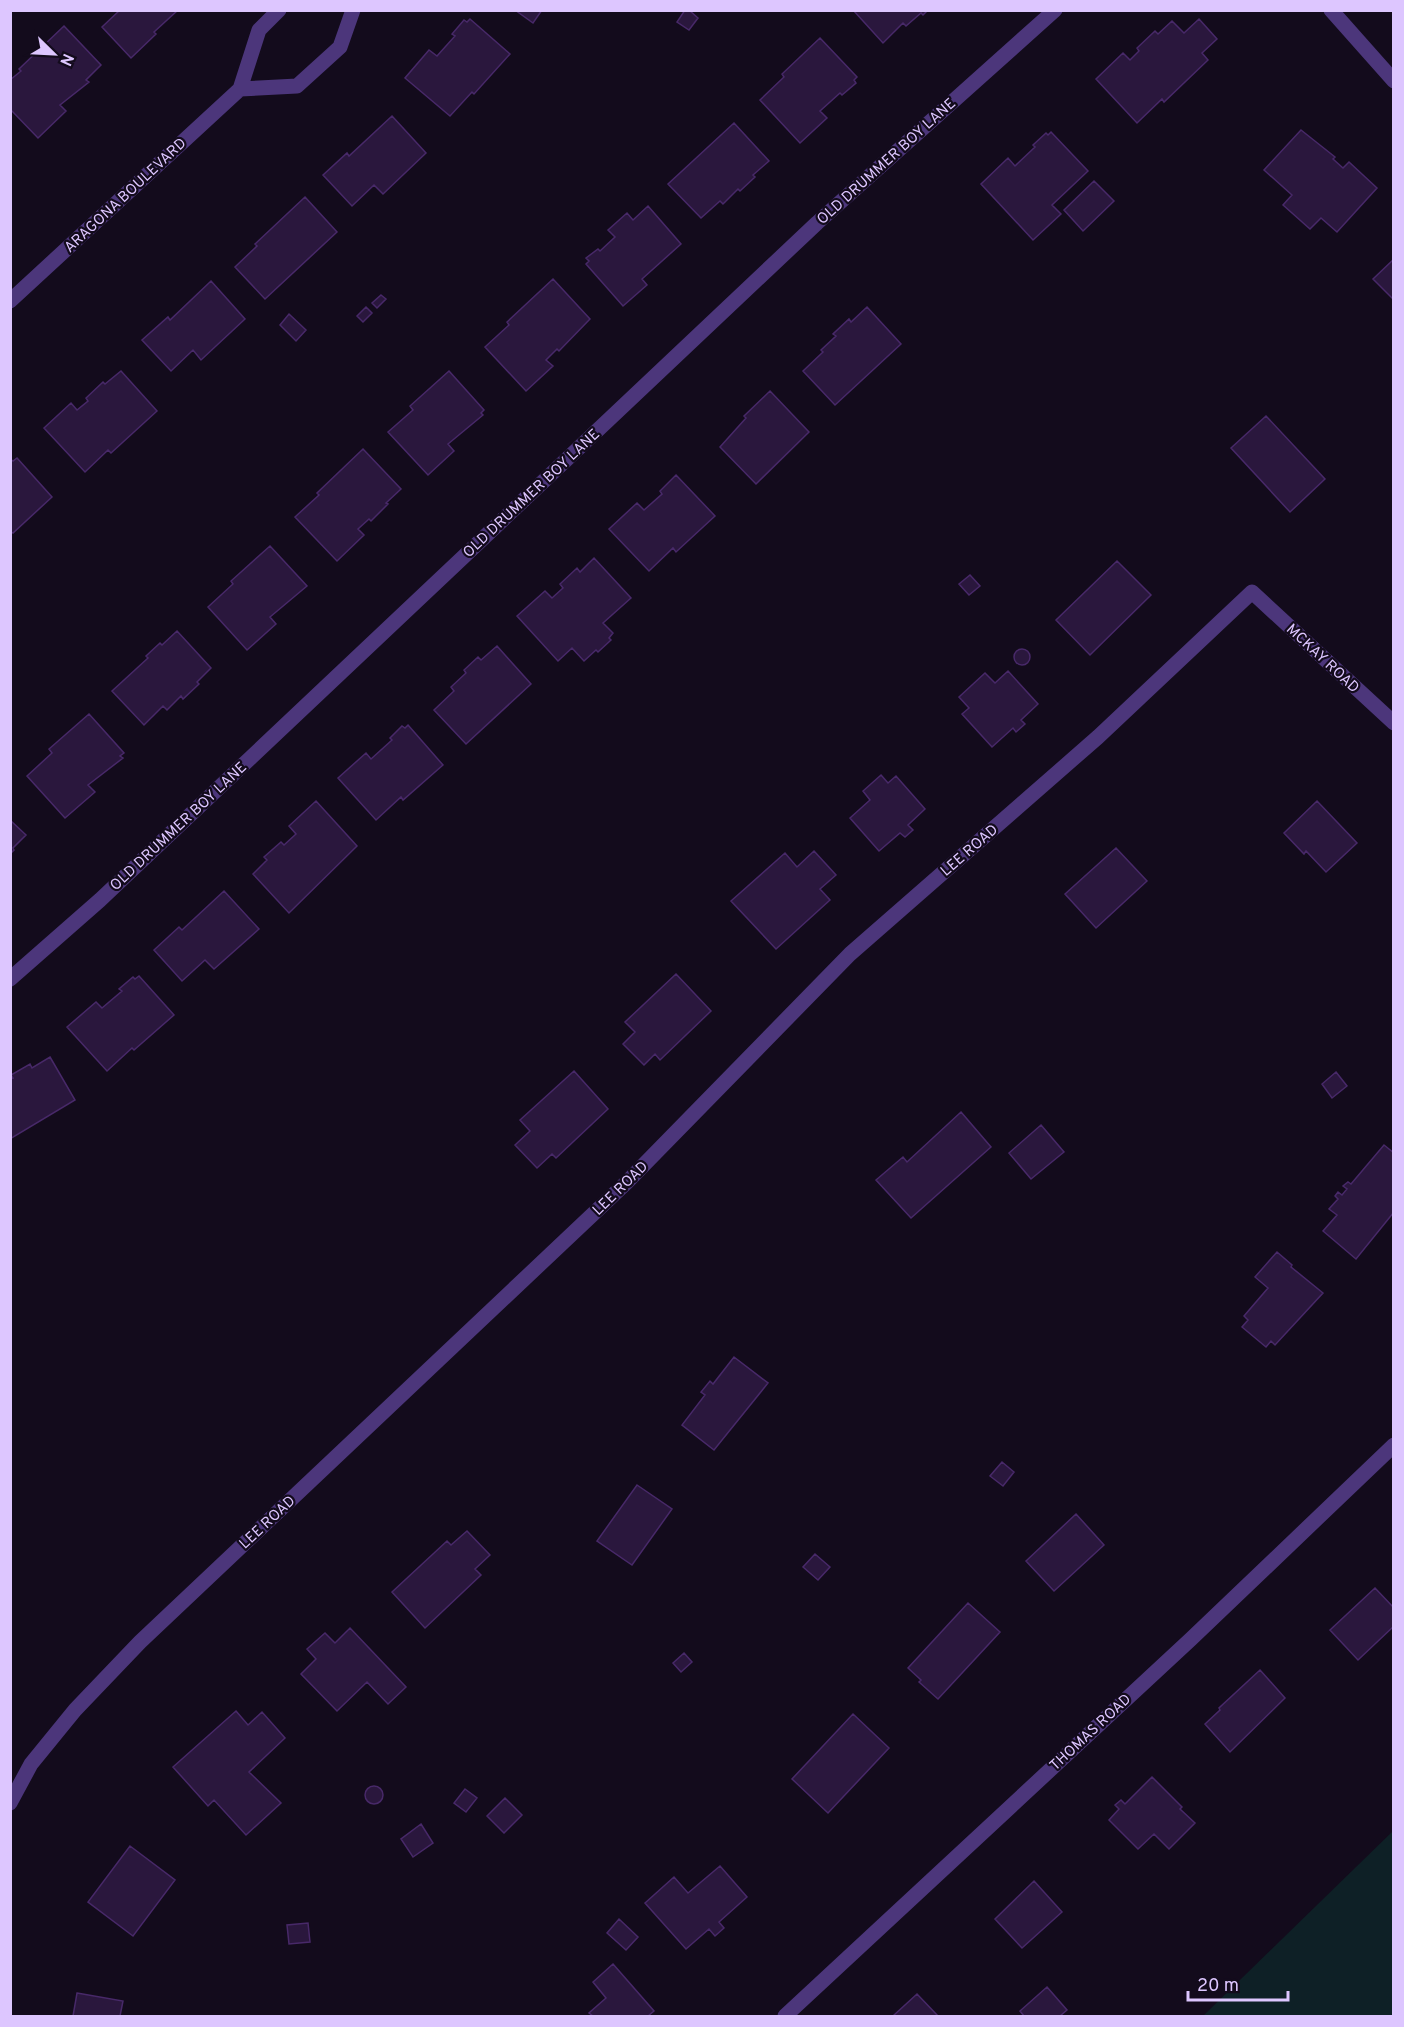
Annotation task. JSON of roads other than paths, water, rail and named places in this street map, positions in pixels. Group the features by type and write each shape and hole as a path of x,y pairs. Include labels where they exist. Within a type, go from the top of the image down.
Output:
{"street":[{"name":"ARAGONA BOULEVARD","path":"10,302 240,89 259,30 279,10"},
{"path":"240,89 297,86 340,47 352,10"},
{"name":"OLD DRUMMER BOY LANE","path":"10,979 100,900 817,223 1055,10"},
{"path":"1330,10 1394,81"},
{"name":"MCKAY ROAD","path":"1252,592 1394,723"},
{"name":"LEE ROAD","path":"10,1803 31,1764 75,1710 140,1642 627,1182 850,954 1098,737 1252,592"},
{"name":"THOMAS ROAD","path":"785,2016 1191,1639 1394,1445"}]}
